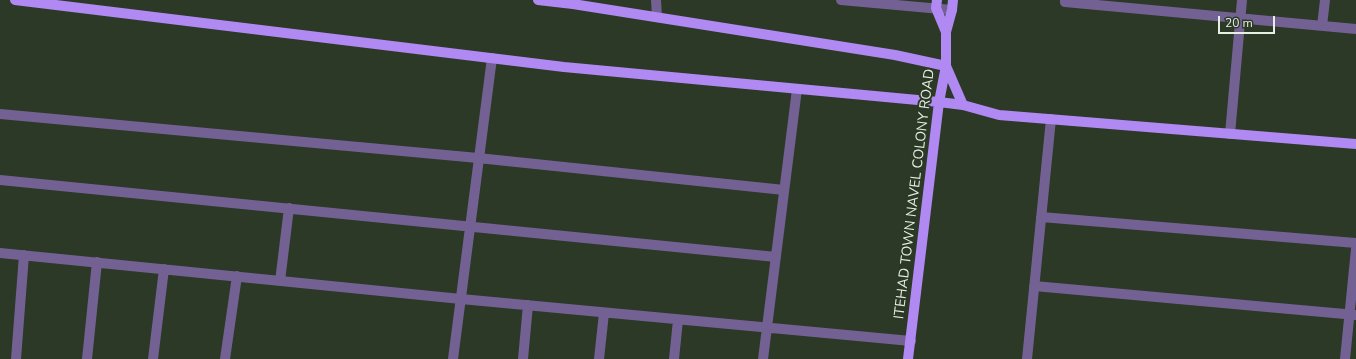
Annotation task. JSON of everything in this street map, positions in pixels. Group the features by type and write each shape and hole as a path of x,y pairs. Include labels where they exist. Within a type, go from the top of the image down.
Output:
{"main road":[{"path":"15,0 564,67 939,102 963,105 999,115 1356,144"},
{"path":"538,0 573,2 657,18 895,56 946,66 963,105"},
{"name":"ITEHAD TOWN NAVEL COLONY ROAD","path":"936,4 946,32"},
{"name":"ITEHAD TOWN NAVEL COLONY ROAD","path":"908,359 939,102 946,66 946,32 953,5"}],"street":[{"path":"656,0 657,18"},
{"path":"841,0 953,5"},
{"path":"1066,0 1065,2 1154,5 1241,18 1356,29"},
{"path":"1230,134 1242,0"},
{"path":"1322,26 1325,0"},
{"path":"453,359 492,58"},
{"path":"763,359 796,89"},
{"path":"0,114 478,158 784,190"},
{"path":"1027,359 1051,119"},
{"path":"0,180 776,257"},
{"path":"280,281 289,208"},
{"path":"1041,217 1356,243"},
{"path":"1345,359 1353,315 1356,249"},
{"path":"0,253 604,313 911,341"},
{"path":"16,359 24,255"},
{"path":"87,359 97,262"},
{"path":"153,359 164,269"},
{"path":"225,359 237,276"},
{"path":"1034,286 1353,315"},
{"path":"523,359 528,305"},
{"path":"599,359 604,313"},
{"path":"674,359 678,320"}]}
